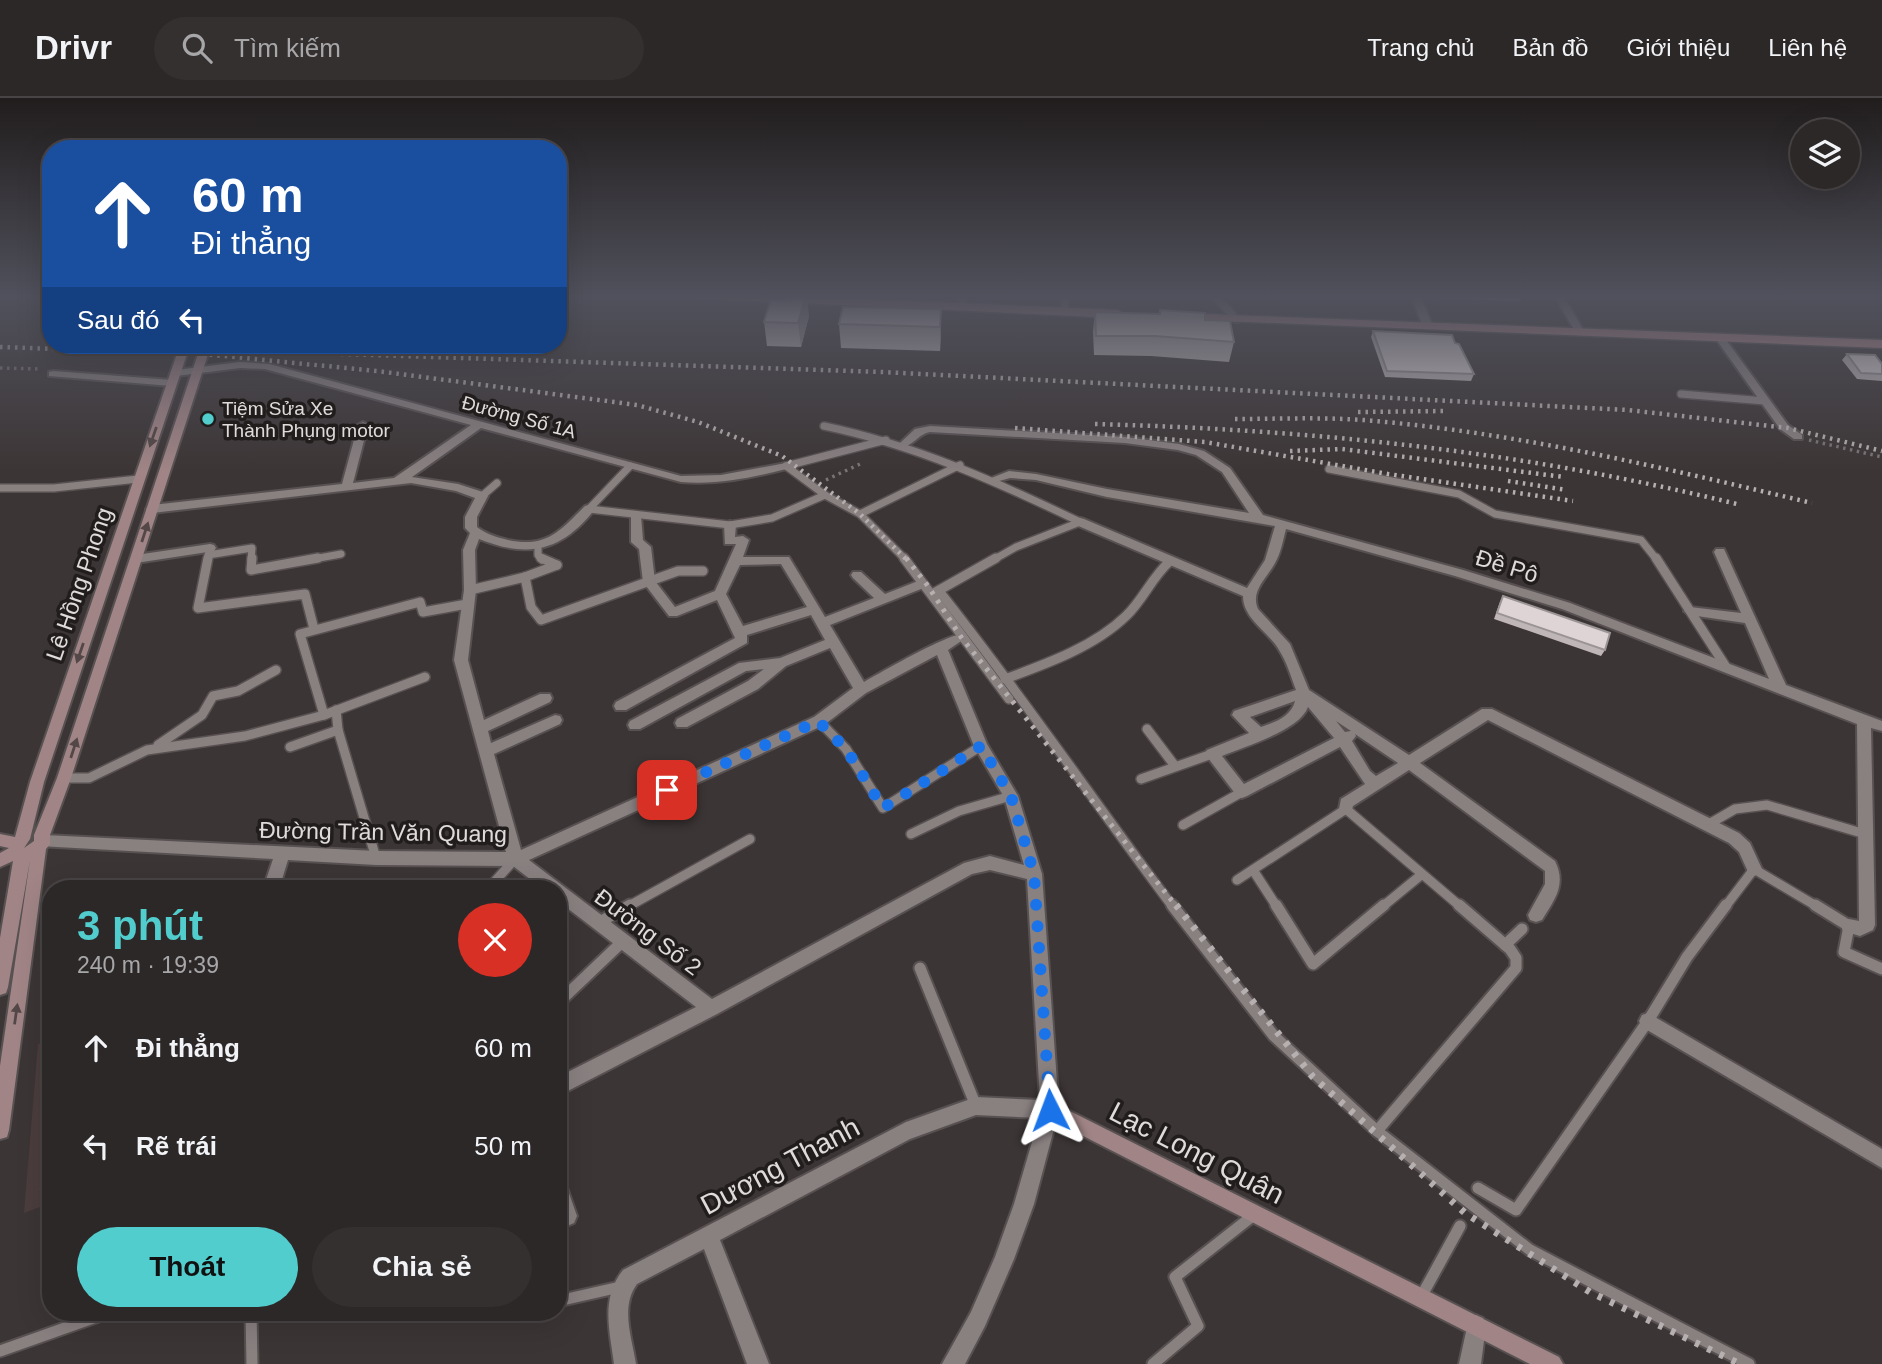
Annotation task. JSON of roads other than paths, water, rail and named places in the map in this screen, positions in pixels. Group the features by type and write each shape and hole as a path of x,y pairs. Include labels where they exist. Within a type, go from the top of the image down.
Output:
{"main road":[{"name":"Lê Hồng Phong","path":"0,987 19,848 37,782 183,354"},
{"name":"Lê Hồng Phong","path":"0,1130 42,841 203,354"},
{"path":"0,840 19,848"},
{"path":"0,860 19,848 42,841"},
{"name":"Lạc Long Quân","path":"1050,1110 1552,1364"}],"street":[{"path":"1732,354 1784,427 1798,437"},
{"name":"Đường Số 1A","path":"54,374 174,378 196,371 240,365 265,366 629,466 702,481 727,479 786,466"},
{"path":"347,486 363,425"},
{"path":"397,481 478,425"},
{"path":"904,444 919,431 930,429 1125,440 1179,447 1200,453 1226,470 1259,518"},
{"name":"Đề Pô","path":"992,480 998,476 1024,475 1107,493 1259,518 1566,606 1882,726"},
{"path":"152,509 411,480 434,483 482,496 471,517 471,528 476,533 507,544 538,548 559,538 589,509"},
{"path":"635,516 637,542 645,547 649,582 673,613 720,594 743,540 729,541 730,525"},
{"path":"1080,522 1249,594"},
{"path":"1281,525 1272,560 1249,594 1253,611 1285,647 1304,693 1343,739 1366,775 1376,785"},
{"path":"476,533 469,550 470,590 461,660 516,859"},
{"path":"136,559 209,552"},
{"path":"1720,552 1780,688"},
{"path":"736,561 785,561 861,689"},
{"path":"857,575 883,599"},
{"path":"821,622 883,599 926,589"},
{"path":"621,705 742,640 720,594"},
{"path":"740,632 813,610"},
{"path":"1690,611 1749,619"},
{"name":"Đường Trần Văn Quang","path":"42,841 376,858 516,859 818,721 861,689 961,637"},
{"path":"682,723 753,685 781,663 832,642"},
{"path":"940,646 981,746 1011,796 1034,874 1050,1110 1024,1205 1004,1259 978,1319 953,1364"},
{"path":"635,725 744,666 781,663"},
{"path":"1304,693 1411,764 1550,866 1555,872 1555,879 1536,915"},
{"path":"1304,693 1300,710 1288,722 1212,754 1242,792 1360,730"},
{"path":"1259,734 1239,715 1304,693"},
{"path":"480,728 545,698"},
{"path":"1346,809 1346,803 1487,713 1734,838 1745,848 1754,869"},
{"path":"488,750 555,720"},
{"path":"1849,926 1860,929 1867,925 1864,721"},
{"path":"274,880 284,853"},
{"name":"Đường Số 2","path":"516,859 544,880"},
{"path":"567,1082 711,1008 969,868 989,863 1034,874"},
{"name":"Đường Số 2","path":"567,898 711,1008"},
{"path":"1648,1021 1882,1159"},
{"name":"Dương Thanh","path":"620,1286 630,1278 906,1131 976,1106 1050,1110"},
{"path":"709,1236 758,1364"},
{"path":"620,1286 617,1302 625,1364"},
{"path":"1470,1364 1476,1325"}],"lane":[{"path":"1681,394 1765,401"},
{"path":"824,426 904,444 960,465 1080,522"},
{"path":"786,466 890,439"},
{"path":"860,514 960,465"},
{"path":"589,509 629,466"},
{"path":"786,466 825,495 860,514 910,564 1009,699"},
{"path":"1329,469 1459,494 1495,514 1641,540 1651,550 1726,667"},
{"path":"0,488 54,488 138,479"},
{"path":"482,496 497,483"},
{"path":"589,509 730,525 772,518 825,495"},
{"path":"926,589 939,591 1016,547 1080,522"},
{"path":"314,629 305,594 198,608 209,552 252,548 251,570 341,554"},
{"path":"470,590 525,577 556,565 542,560 538,555 538,548"},
{"path":"997,681 1093,641 1125,618 1136,605 1149,580 1170,561"},
{"path":"525,577 531,607 541,620 678,571 703,571"},
{"path":"939,591 1008,678 1095,803 1232,985 1274,1036 1377,1131 1530,1250 1749,1364"},
{"path":"324,715 300,634 420,602 423,612 467,604"},
{"path":"64,778 89,778 172,738 194,717 202,715 212,696 238,691 276,670"},
{"path":"147,750 245,736 324,715 425,677"},
{"path":"336,710 338,730 376,858"},
{"path":"818,721 846,749 883,808 981,746"},
{"path":"1147,729 1175,766"},
{"path":"290,747 338,730"},
{"path":"1141,779 1212,754"},
{"path":"1183,825 1242,792"},
{"path":"911,834 959,811 1011,796"},
{"path":"1709,824 1735,809 1767,805 1865,834"},
{"path":"1237,880 1346,809 1505,945 1516,958 1516,968 1377,1131"},
{"path":"598,923 750,839"},
{"path":"496,880 516,859"},
{"path":"1478,1188 1516,1210 1648,1021 1687,957 1754,869 1849,926 1843,952 1882,969"},
{"path":"1253,870 1313,964 1421,875"},
{"path":"1505,945 1522,929"},
{"path":"567,994 622,942"},
{"path":"920,968 976,1106"},
{"path":"1153,1364 1198,1325 1175,1277 1255,1214"},
{"path":"1421,1297 1460,1226"},
{"path":"567,1299 620,1286"},
{"path":"0,1351 85,1321"},
{"path":"251,1321 252,1364"}],"railway":[{"path":"204,354 377,371 637,405 698,422 782,456 860,514 907,560"},
{"path":"344,354 883,372 1628,410 1788,428 1882,451"},
{"path":"1358,412 1445,411"},
{"path":"1235,419 1363,420 1476,433 1589,453 1812,503"},
{"path":"1095,424 1259,432 1418,446 1577,470 1737,504"},
{"path":"1015,428 1205,442 1388,474 1573,501"},
{"path":"1290,451 1342,449 1564,477"},
{"path":"1508,481 1567,490"},
{"path":"906,558 961,637 1177,907"},
{"path":"1176,905 1313,1077 1465,1213 1590,1292 1740,1364"}],"place":[{"name":"Tiệm Sửa Xe Thành Phụng motor","path":"208,419"}]}
